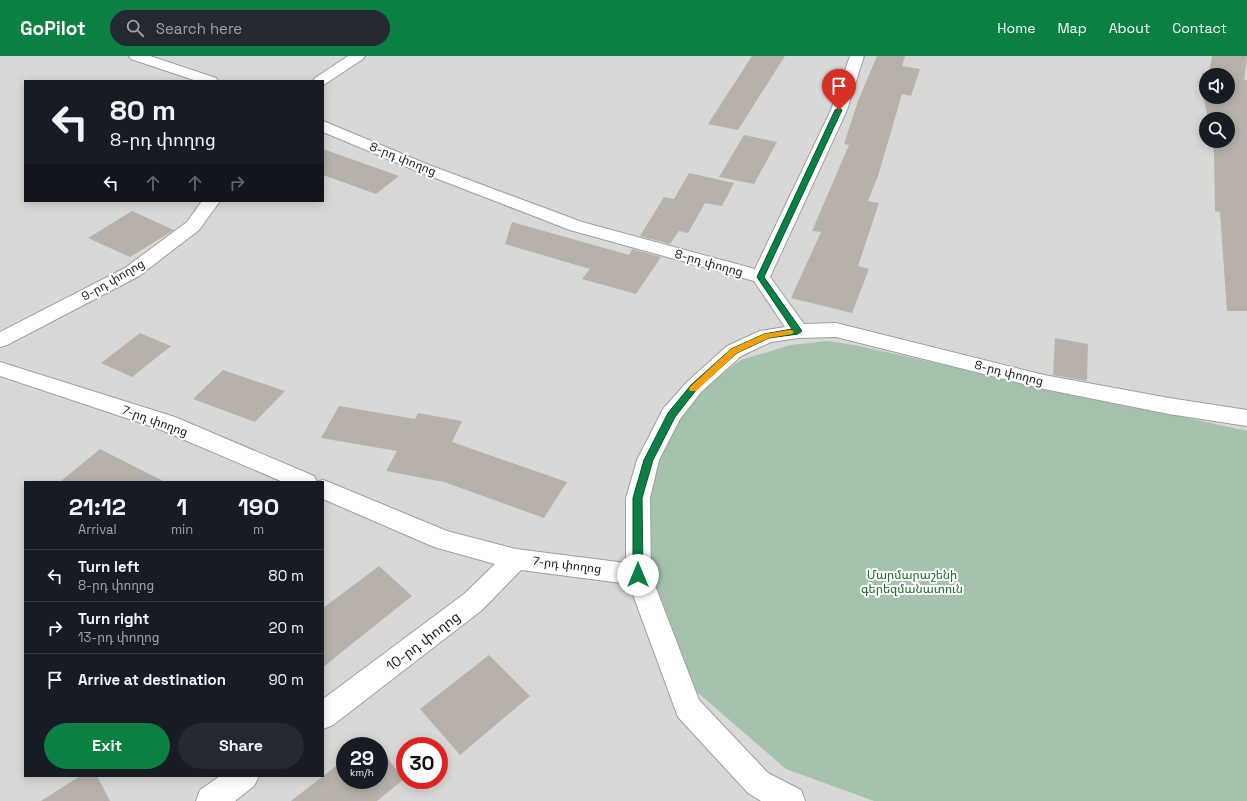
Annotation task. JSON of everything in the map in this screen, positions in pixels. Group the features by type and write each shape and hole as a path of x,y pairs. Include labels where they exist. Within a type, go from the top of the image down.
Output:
{"street":[{"path":"136,56 208,80"},
{"path":"322,80 358,56"},
{"path":"798,331 760,277 839,110 857,56"},
{"name":"8-րդ փողոց","path":"324,126 423,168 576,226 760,277"},
{"name":"9-րդ փողոց","path":"0,340 132,272 193,226 210,202"},
{"name":"8-րդ փողոց","path":"638,575 638,498 648,460 671,415 694,387 734,351 767,336 798,331 836,330 1044,382 1170,406 1247,418"},
{"name":"7-րդ փողոց","path":"0,369 167,423 304,481"},
{"name":"7-րդ փողոց","path":"324,489 443,540 516,559 638,575"},
{"name":"10-րդ փողոց","path":"324,715 473,602 516,559"},
{"path":"638,575 688,708 758,783 790,801"},
{"path":"211,801 243,777"}],"shaded area":[{"path":"0,56 1247,56 1247,801 0,801"}],"green space":[{"name":"Մարմարաշենի գերեզմանատուն","path":"828,341 854,345 1247,431 1247,801 874,801 786,769 689,685 648,571 645,495 660,446 682,409 723,373 741,360 791,345"}],"building":[{"path":"752,56 785,56 738,130 708,124"},
{"path":"877,56 905,56 902,66 920,69 911,96 902,94 878,176 868,201 879,203 858,266 869,269 852,313 791,298 821,232 812,231 849,145 844,144 858,101"},
{"path":"1212,56 1247,56 1244,80 1247,80 1247,311 1227,311 1220,212 1215,211 1213,148 1235,148 1235,112 1207,112 1205,104 1235,104 1235,68 1210,68"},
{"path":"744,135 777,142 754,184 719,177"},
{"path":"324,149 399,176 376,194 324,175"},
{"path":"689,173 734,183 722,206 705,203 688,233 679,231 670,244 640,236 664,197 674,199"},
{"path":"132,211 174,230 130,257 88,238"},
{"path":"512,222 629,255 632,249 661,257 636,294 582,279 590,269 505,244"},
{"path":"140,333 171,346 132,377 101,363"},
{"path":"1055,338 1088,344 1087,381 1053,375"},
{"path":"223,370 285,391 255,422 193,399"},
{"path":"339,406 415,419 418,413 462,421 452,442 567,482 544,518 444,482 386,471 397,451 321,438"},
{"path":"100,449 163,481 61,481"},
{"path":"379,566 412,596 324,666 324,607"},
{"path":"489,655 530,696 460,755 448,741 448,737 444,737 420,709"},
{"path":"388,759 396,769 396,786 377,801 291,801 322,777 324,777 324,775 336,766 336,789 388,789"},
{"path":"78,777 98,777 110,801 41,801"}],"slow traffic":[{"path":"693,389 734,351 767,336 789,332"}],"route":[{"path":"638,575 638,498 648,460 671,415 694,387 734,351 767,336 798,331 760,277 839,110"}]}
